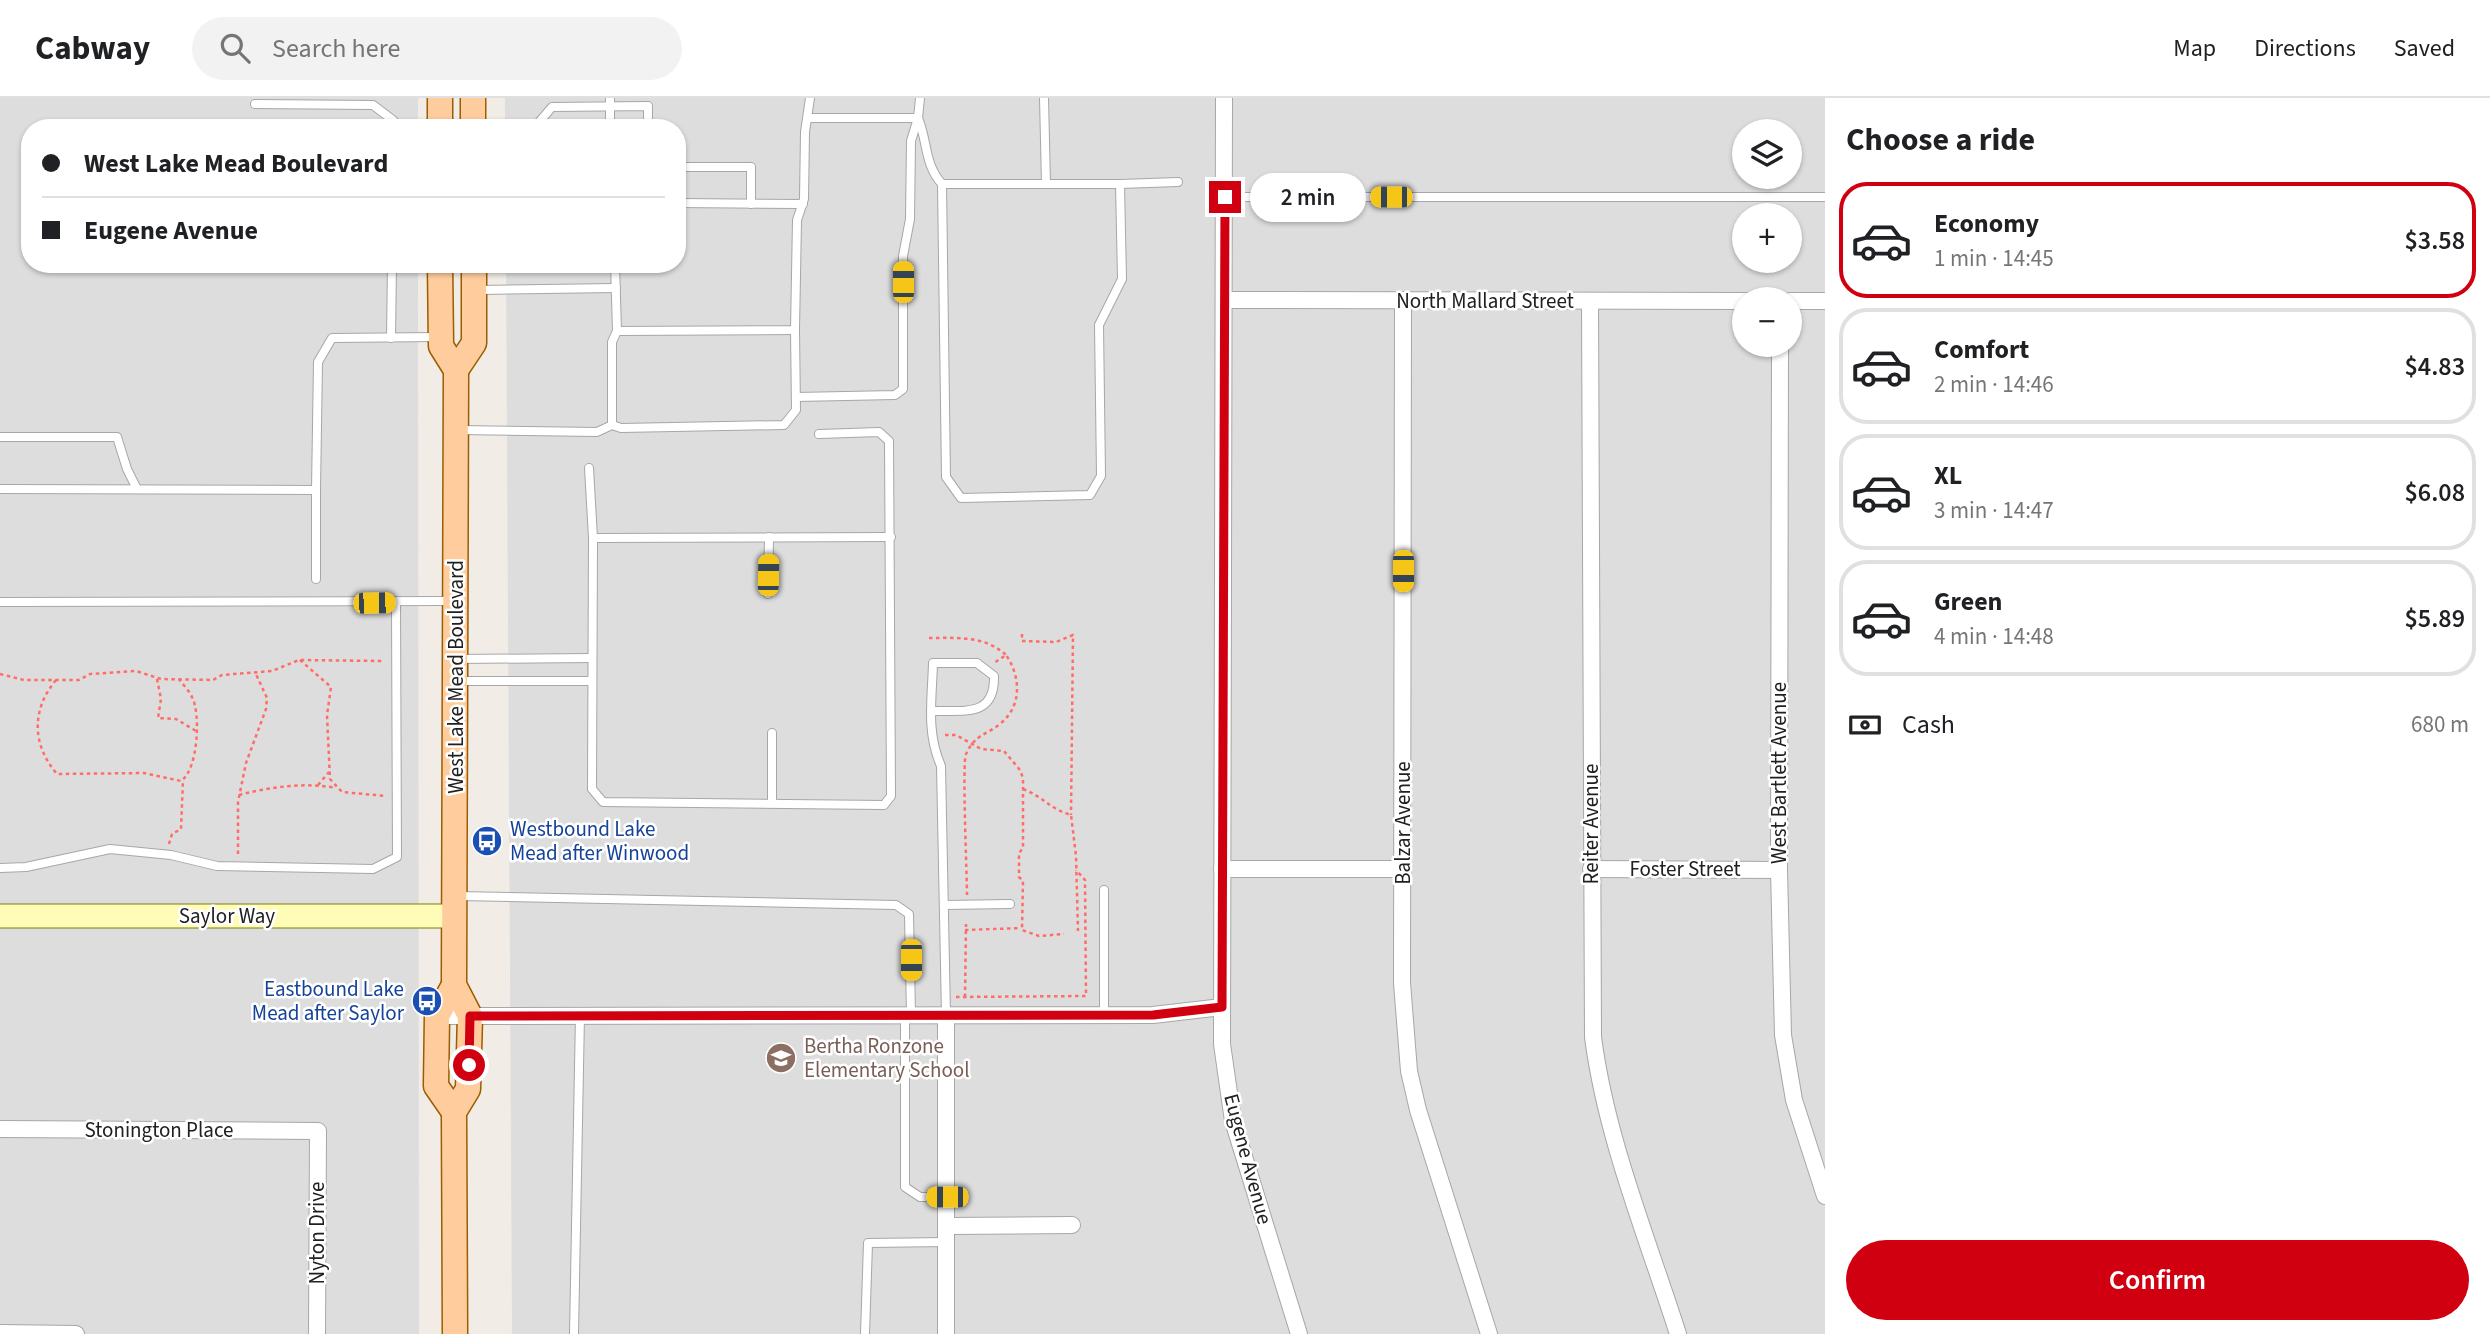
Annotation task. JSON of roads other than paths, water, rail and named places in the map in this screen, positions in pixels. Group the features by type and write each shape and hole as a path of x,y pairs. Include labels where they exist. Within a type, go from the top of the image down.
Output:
{"main road":[{"path":"440,98 440,119"},
{"path":"473,98 473,119"},
{"name":"West Lake Mead Boulevard","path":"440,273 441,346 456,370 454,985 470,1016 468,1089 454,1112 455,1334"},
{"path":"456,370 474,344 474,273"},
{"name":"West Lake Mead Boulevard","path":"454,985 437,1016 436,1086 454,1112"}],"street":[{"name":"Eugene Avenue","path":"1224,98 1226,300 1222,1044 1233,1121 1299,1334"},
{"name":"North Mallard Street","path":"1226,300 1732,301"},
{"name":"Balzar Avenue","path":"1403,300 1402,983 1409,1071 1418,1110 1489,1334"},
{"name":"Reiter Avenue","path":"1590,301 1593,1037 1597,1067 1615,1136 1678,1334"},
{"path":"1802,301 1825,302"},
{"name":"West Bartlett Avenue","path":"1780,357 1779,870 1783,1035 1794,1100 1825,1196"},
{"path":"1222,869 1403,869"},
{"name":"Foster Street","path":"1591,869 1779,870"},
{"name":"Saylor Way","path":"0,916 454,906"},
{"path":"437,1016 1153,1015 1222,1007"},
{"path":"946,1015 946,1334"},
{"name":"Stonington Place","path":"0,1129 318,1131"},
{"name":"Nyton Drive","path":"317,1334 318,1131"},
{"path":"947,1234 1072,1225"},
{"path":"0,1333 76,1334"}],"lane":[{"path":"456,430 597,432 612,425 621,428 784,425 796,410 797,220 803,204 810,98"},
{"path":"796,397 895,395 903,389 903,256 910,219 911,141 918,118 920,98"},
{"path":"1044,98 1046,184"},
{"path":"540,119 552,102 610,102 648,106 648,119"},
{"path":"255,104 373,105 391,119"},
{"path":"808,118 918,118"},
{"path":"918,118 926,138 926,157 932,173 942,184 946,477 961,498 1090,495 1101,476 1099,325 1122,279 1120,184"},
{"path":"686,167 751,167 751,204"},
{"path":"942,184 1178,182"},
{"path":"1225,197 1825,197"},
{"path":"686,204 803,204"},
{"path":"391,338 393,273"},
{"path":"612,425 612,342 617,331 615,273"},
{"path":"474,290 616,288"},
{"path":"617,331 795,330"},
{"path":"316,579 318,362 332,338 441,337"},
{"path":"589,468 593,538 592,789 603,802 884,805 889,801 889,441 885,435 819,434"},
{"path":"0,437 117,438 137,489"},
{"path":"0,489 316,490"},
{"path":"768,594 769,537"},
{"path":"593,538 891,537"},
{"path":"0,602 456,601"},
{"path":"0,867 26,867 110,849 168,855 217,866 373,869 397,857 396,603"},
{"path":"456,670 592,659"},
{"path":"931,711 974,710 986,704 994,693 994,676 977,663 933,663 931,711 931,735 941,766 946,1015"},
{"path":"456,670 592,681"},
{"path":"772,733 772,803"},
{"path":"1104,890 1104,1015"},
{"path":"944,905 1010,904"},
{"path":"454,906 896,905 909,914 905,1187 919,1196 947,1197"},
{"path":"575,1334 580,1015"},
{"path":"865,1334 868,1242 947,1234"}],"place":[{"name":"Westbound Lake Mead after Winwood","path":"487,841"},
{"name":"Eastbound Lake Mead after Saylor","path":"427,1001"},
{"name":"Bertha Ronzone Elementary School","path":"781,1058"}]}
